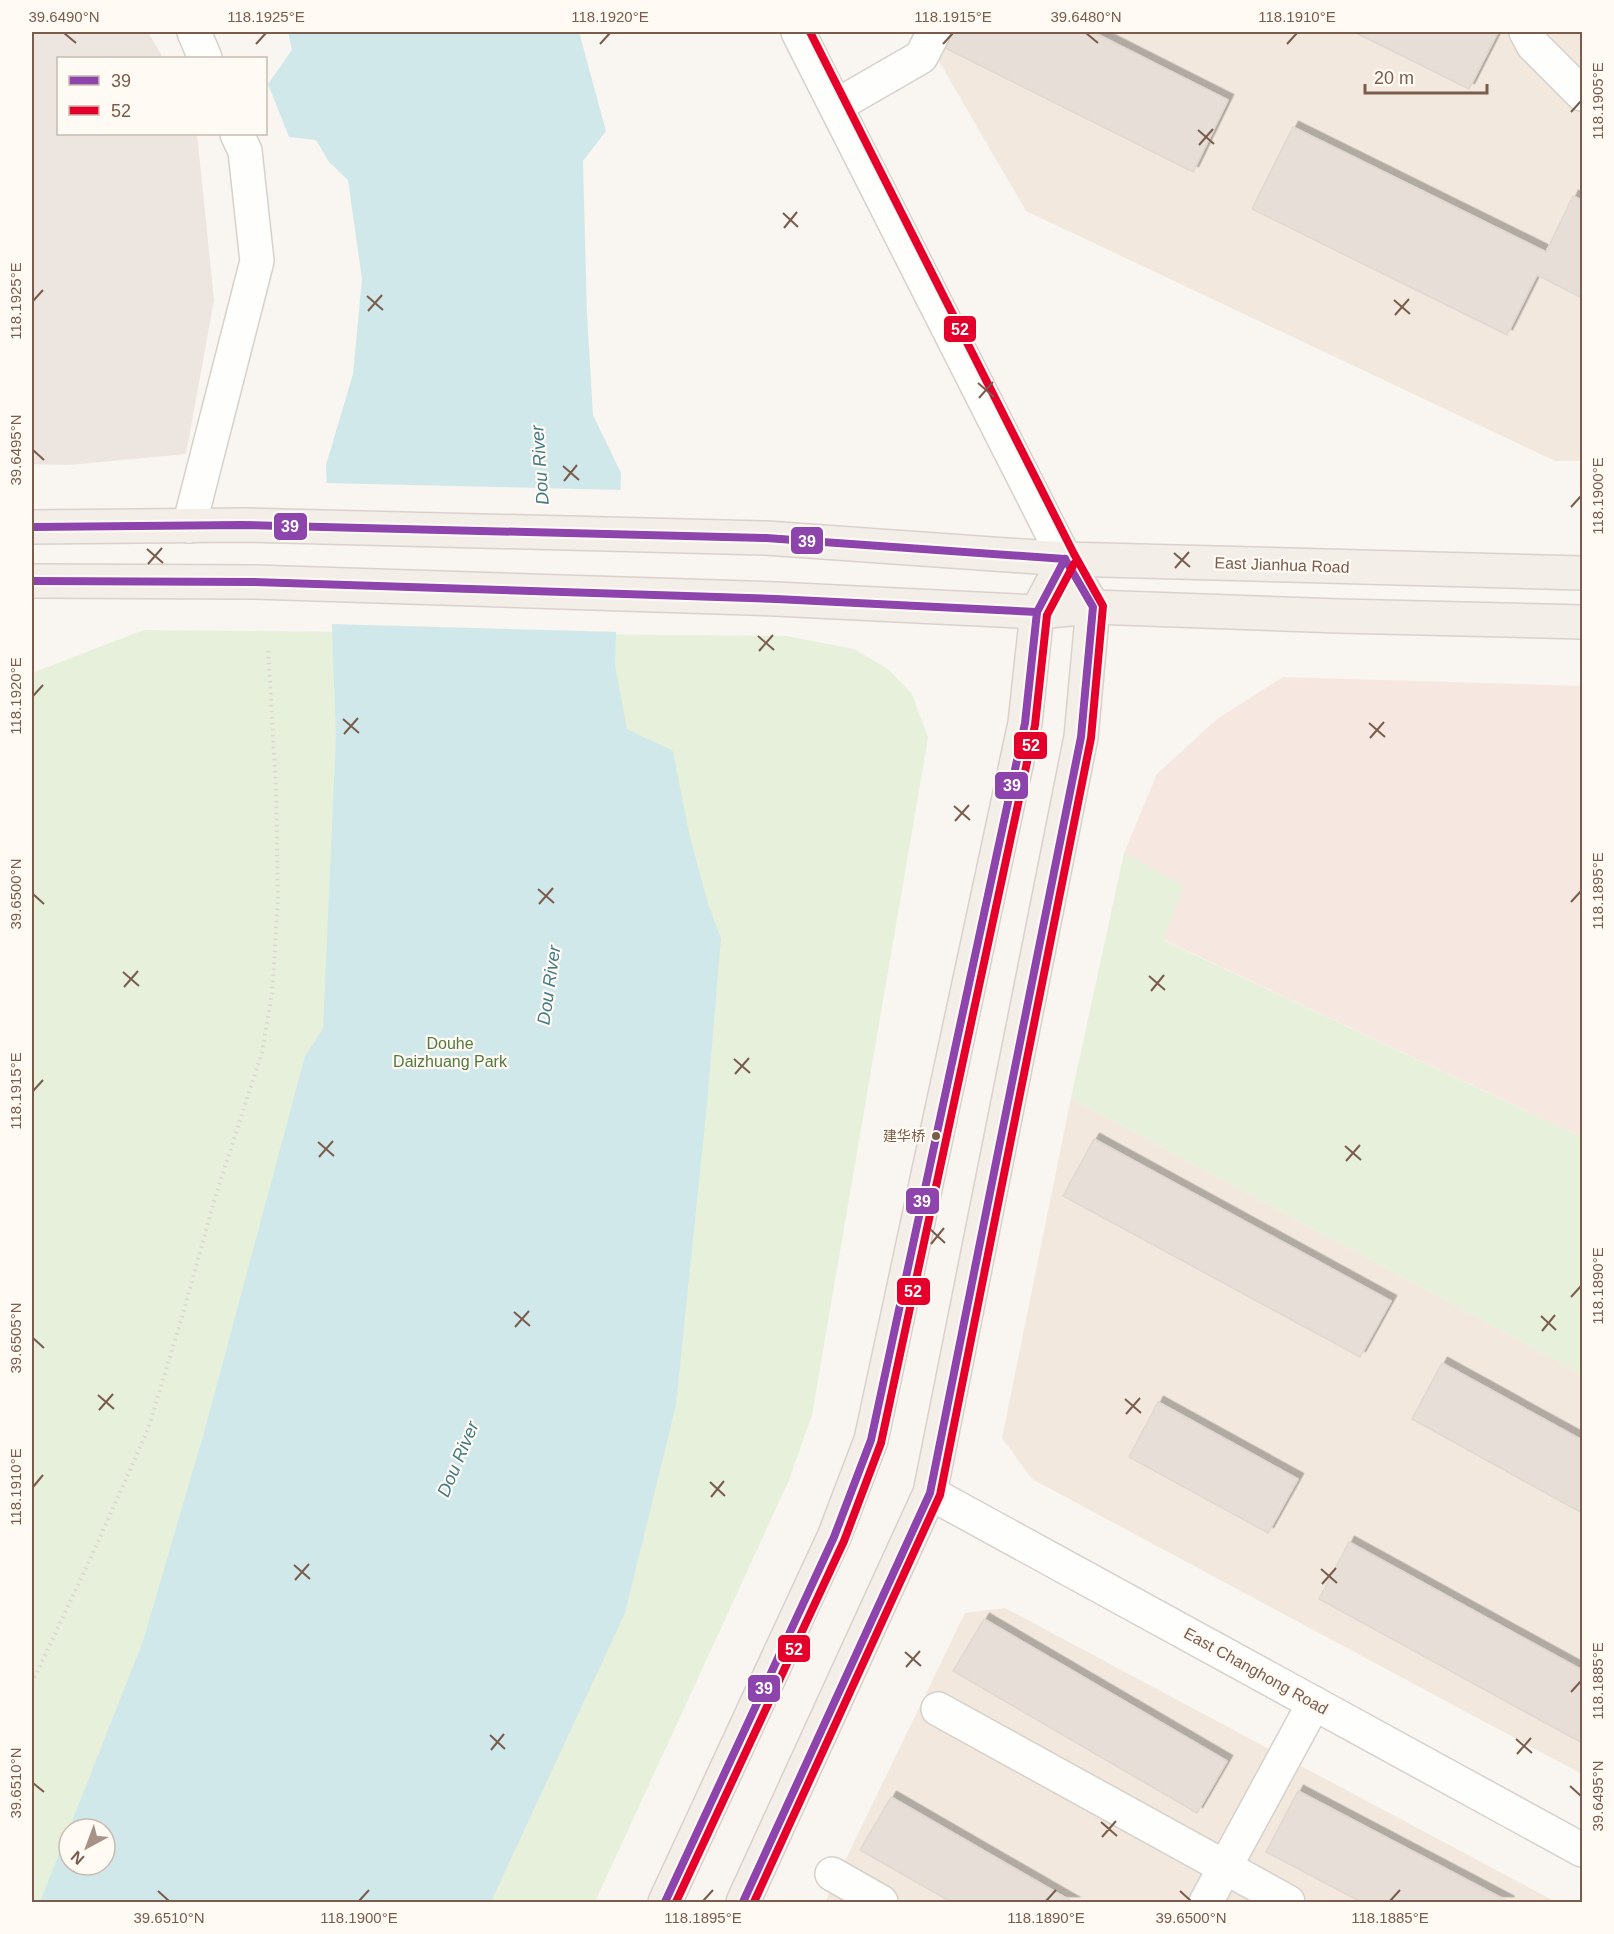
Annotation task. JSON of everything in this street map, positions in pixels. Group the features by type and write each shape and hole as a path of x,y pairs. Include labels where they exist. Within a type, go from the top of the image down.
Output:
{"main road":[{"name":"East Jianhua Road","path":"189,526 243,525 766,538 1065,559 1582,573"},
{"path":"32,527 189,526"},
{"path":"743,1902 930,1493 1081,737 1093,607 1065,559"},
{"path":"664,1902 834,1536 871,1440 1025,723 1037,612 1065,559"},
{"path":"32,581 254,582 776,599 1037,612 1093,607 1582,622"}],"street":[{"path":"194,32 205,57"},
{"path":"798,32 1065,559"},
{"path":"836,106 921,57 934,32"},
{"path":"1526,32 1533,45 1582,94"},
{"path":"189,526 257,261 245,151 237,135"},
{"name":"East Changhong Road","path":"930,1493 1582,1850"},
{"path":"1206,1902 1314,1703"},
{"path":"938,1708 1288,1902"},
{"path":"832,1874 881,1902"}],"path":[{"path":"32,1683 98,1542 147,1429 183,1314 214,1201 262,1052 272,994 278,899 276,788 268,647"}],"shaded area":[{"path":"32,32 148,32 162,57 57,57 57,135 197,135 214,300 186,454 68,465 32,464"},
{"path":"922,32 1582,32 1582,461 1555,461 1026,211"},
{"path":"1283,677 1582,686 1582,1137 1162,939 1183,886 1124,853 1157,774 1217,719"},
{"path":"1071,1098 1582,1374 1582,1774 1032,1479 1002,1438"},
{"path":"1005,1608 1556,1902 825,1902 965,1613"}],"green space":[{"name":"Douhe Daizhuang Park","path":"144,630 786,636 854,649 888,669 912,694 928,738 812,1415 789,1480 595,1902 32,1902 32,673"},
{"path":"1124,853 1184,886 1163,940 1582,1137 1582,1374 1071,1098"}],"water":[{"name":"Dou River","path":"288,32 579,32 606,131 583,161 587,315 593,415 621,473 615,665 627,729 673,751 689,833 708,904 721,938 707,1104 676,1405 625,1613 491,1902 40,1902 57,1859 57,1877 117,1877 117,1817 74,1817 143,1641 205,1429 305,1056 323,1029 336,736 326,465 353,374 362,279 348,180 329,162 316,140 289,137 268,84 292,50"}],"pier":[{"path":"324,483 623,490 619,632 329,624"}],"building":[{"path":"949,32 1093,32 1228,100 1193,172 941,46"},
{"path":"1354,32 1498,32 1469,89"},
{"path":"1293,127 1546,252 1573,196 1582,200 1582,298 1537,275 1507,335 1252,209"},
{"path":"1094,1139 1391,1301 1360,1357 1063,1196"},
{"path":"1442,1363 1582,1440 1582,1513 1412,1419"},
{"path":"1158,1402 1298,1479 1268,1533 1129,1457"},
{"path":"1349,1542 1582,1670 1582,1743 1319,1599"},
{"path":"984,1619 1227,1761 1197,1813 953,1671"},
{"path":"1298,1791 1509,1902 1361,1902 1266,1852"},
{"path":"891,1797 1073,1902 951,1902 860,1850"}],"transit line":[{"name":"52","path":"754,1902 940,1495 1091,738 1103,606 1074,554 810,32"},
{"name":"39","path":"32,527 243,525 766,538 1065,559"},
{"name":"39","path":"665,1902 834,1537 871,1440 1025,723 1037,612 1065,559"},
{"name":"39","path":"743,1902 930,1493 1081,737 1093,607 1065,559"},
{"name":"52","path":"676,1902 844,1541 881,1443 1035,725 1047,615 1074,564"},
{"name":"39","path":"32,581 254,582 776,599 1037,612"}],"place":[{"name":"建华桥","path":"936,1136"}]}
